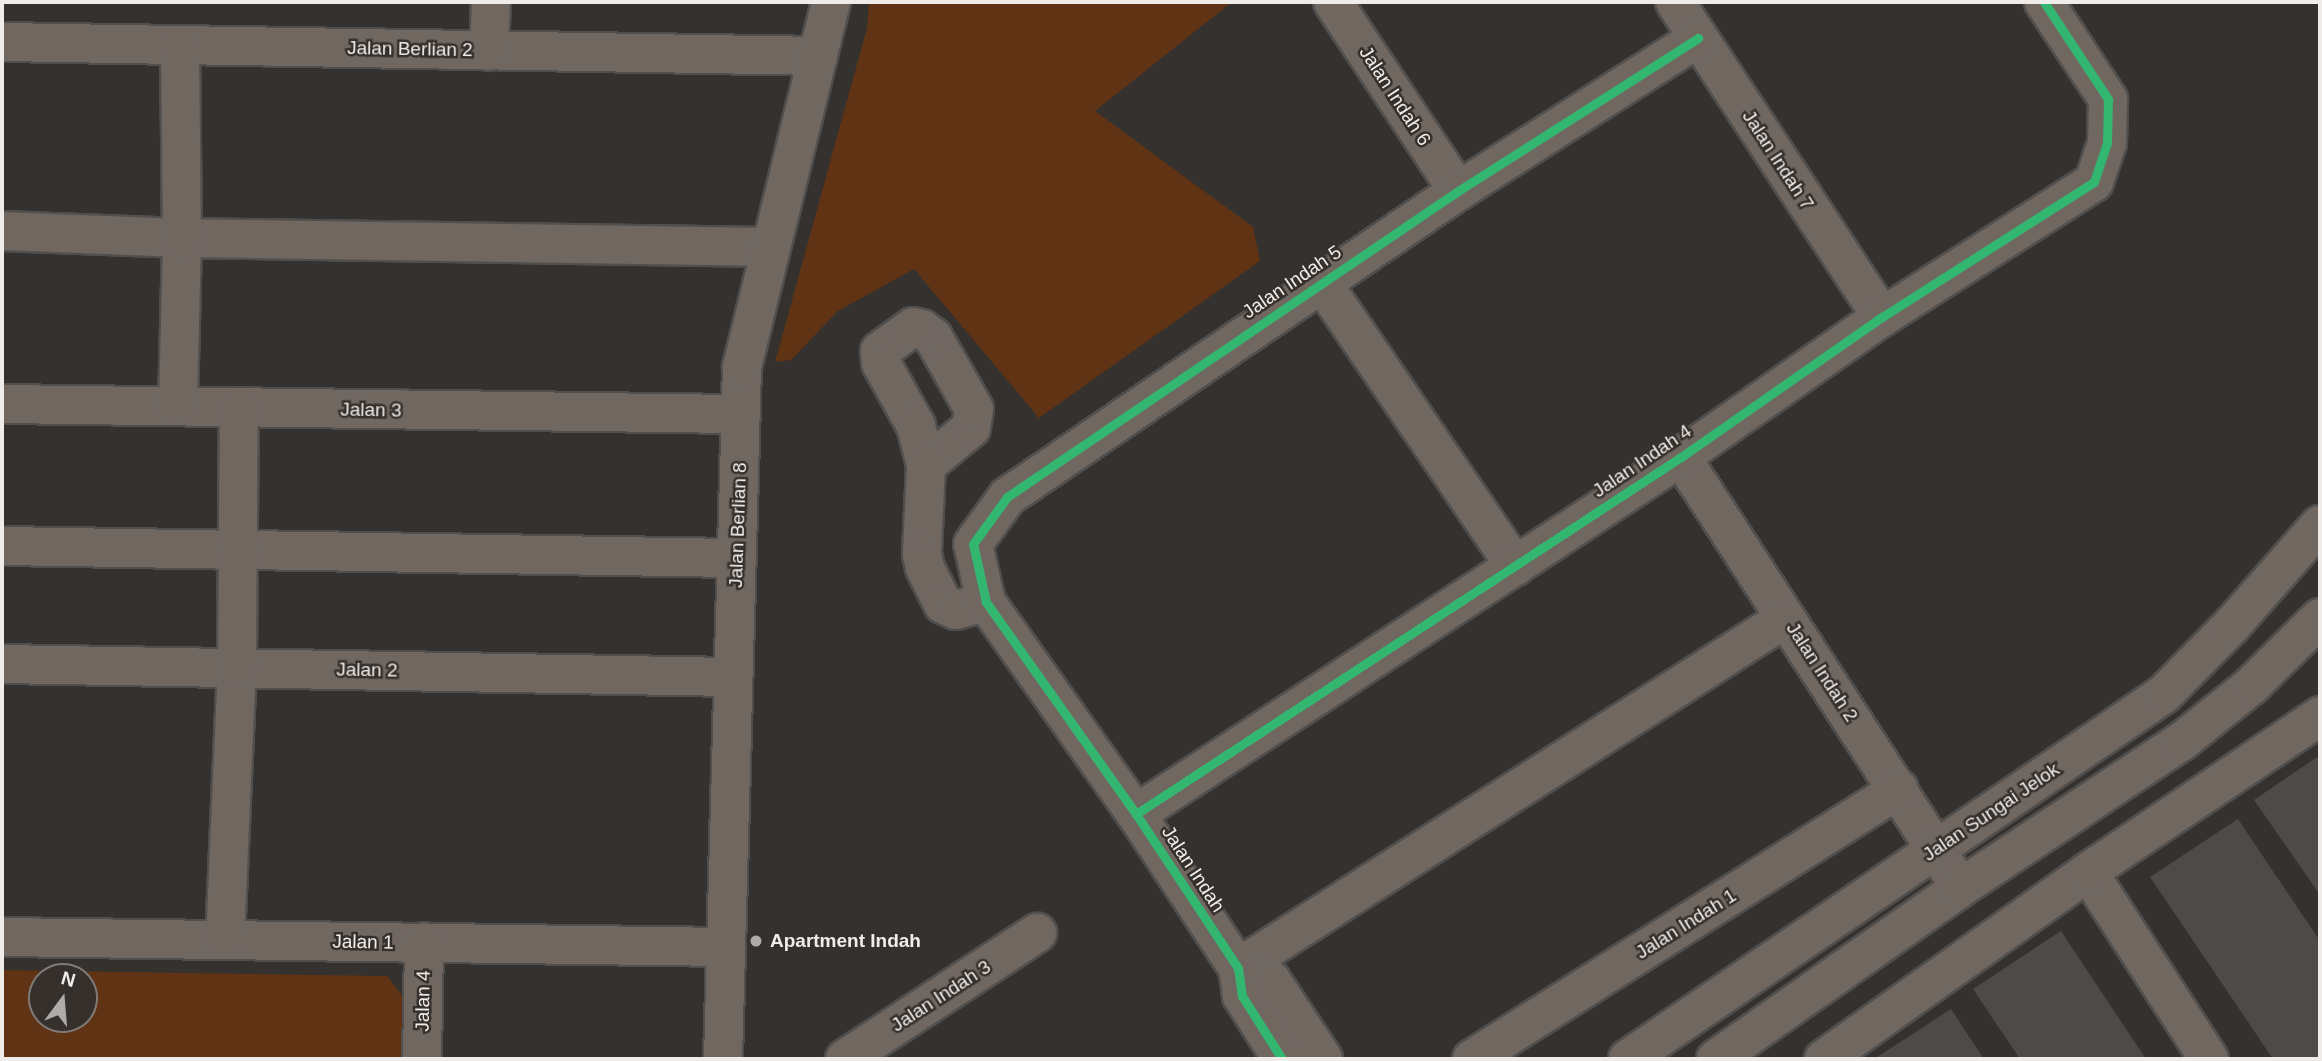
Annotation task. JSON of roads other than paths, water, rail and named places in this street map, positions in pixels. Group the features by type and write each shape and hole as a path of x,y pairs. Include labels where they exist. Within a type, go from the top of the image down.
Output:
{"street":[{"path":"489,51 491,2"},
{"name":"Jalan Berlian 8","path":"723,1059 742,367 831,2"},
{"name":"Jalan Indah 6","path":"1333,2 1458,191"},
{"name":"Jalan Indah 7","path":"1675,2 1882,317"},
{"name":"Jalan Indah 4","path":"1136,814 1681,457 1882,317 2094,182 2107,143 2108,99 2044,2"},
{"name":"Jalan Indah 5","path":"986,602 973,544 1007,497 1458,191 1698,38"},
{"name":"Jalan Berlian 2","path":"2,42 818,56"},
{"path":"178,405 182,238 180,45"},
{"path":"2,231 182,238 770,247"},
{"path":"1322,283 1515,566"},
{"name":"Jalan 3","path":"2,404 741,414"},
{"path":"225,940 237,668 239,409"},
{"name":"Jalan Indah 2","path":"1681,457 1899,789 1960,888"},
{"path":"926,464 922,554 925,568 943,604 956,610 986,602"},
{"name":"Jalan Sungai Jelok","path":"1628,1059 2164,694 2232,625 2320,525"},
{"path":"2,546 737,558"},
{"name":"Jalan Indah","path":"986,602 1136,814 1238,968 1242,996 1282,1059"},
{"path":"1238,968 1786,618"},
{"path":"1716,1059 1960,888 2181,742 2251,686 2320,618"},
{"name":"Jalan 2","path":"2,664 733,677"},
{"path":"1824,1058 2088,872 2320,716"},
{"name":"Jalan Indah 1","path":"1472,1059 1899,789"},
{"path":"2088,872 2209,1059"},
{"name":"Jalan Indah 3","path":"845,1059 1037,933"},
{"name":"Jalan 1","path":"2,937 725,947"},
{"name":"Jalan 4","path":"422,1059 424,943"},
{"path":"1238,968 1270,980 1323,1059"}],"place":[{"name":"Apartment Indah","path":"756,941"}]}
